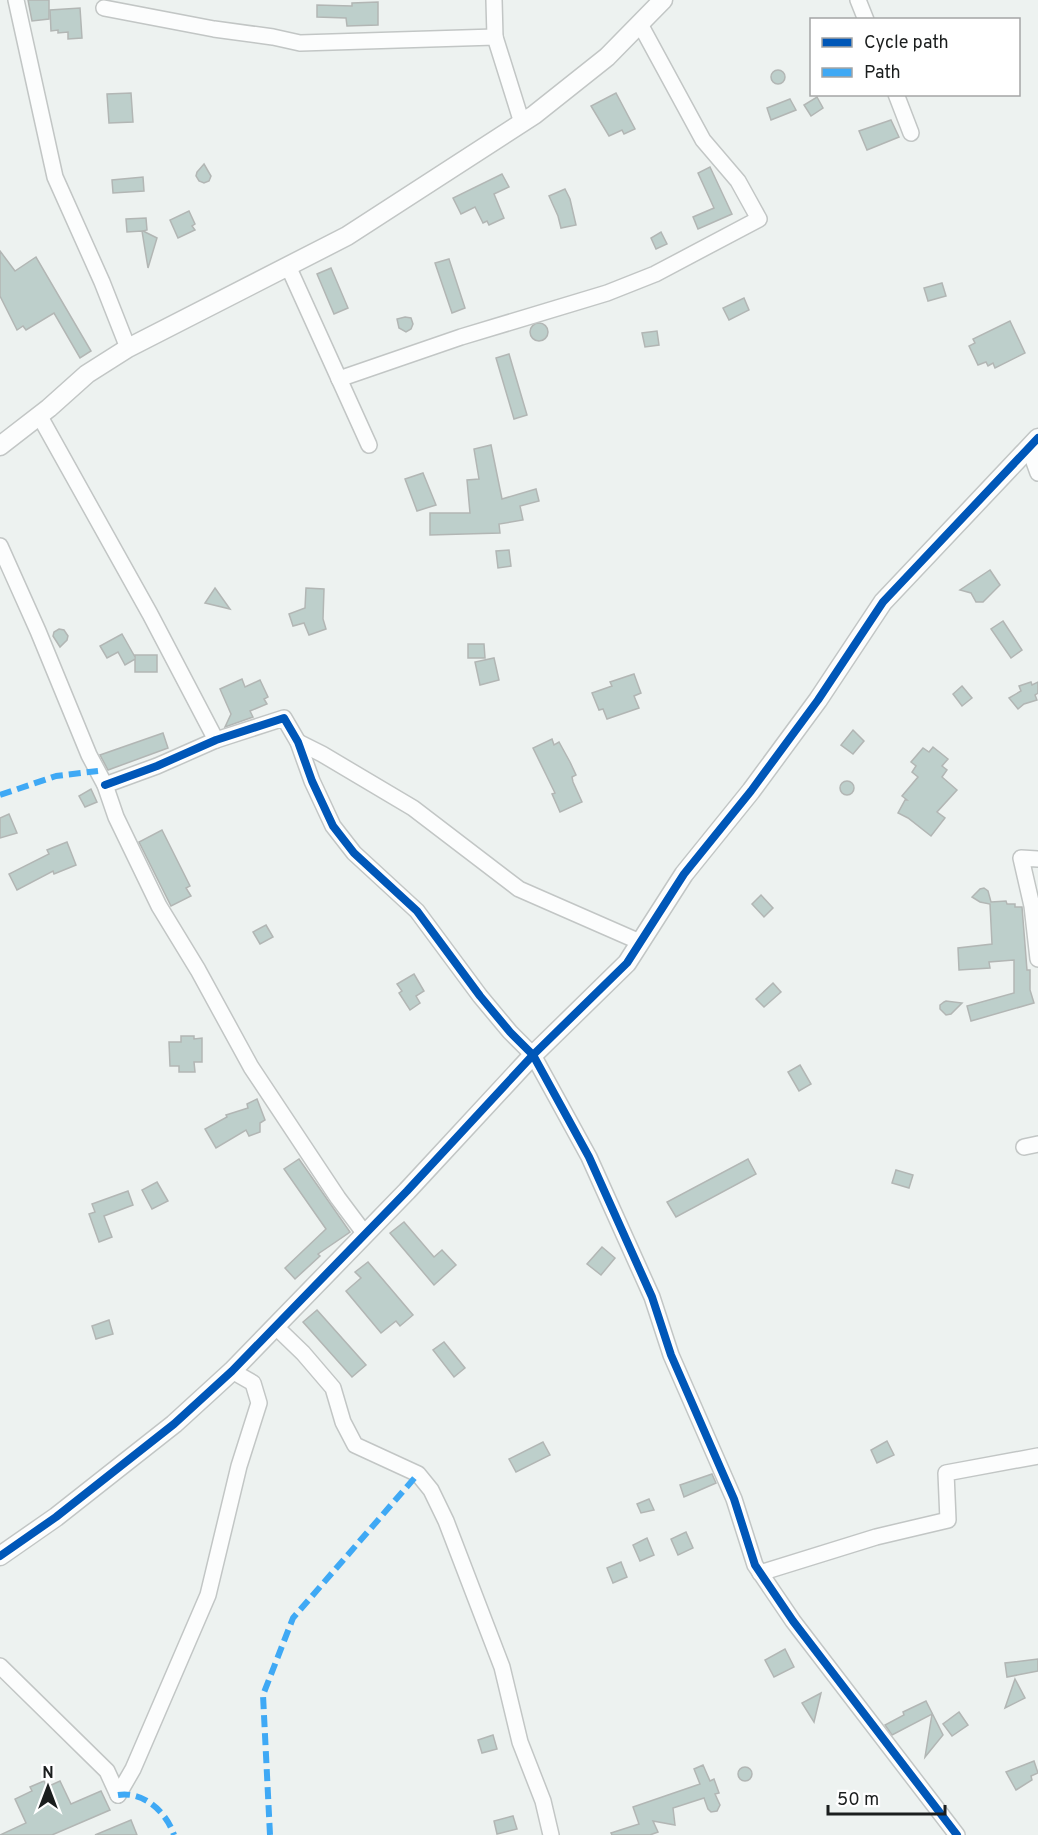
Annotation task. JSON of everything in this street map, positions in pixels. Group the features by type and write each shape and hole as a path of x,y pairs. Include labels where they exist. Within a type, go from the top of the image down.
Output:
{"street":[{"path":"16,0 55,177 102,282 128,348"},
{"path":"494,0 495,38 522,123"},
{"path":"0,446 87,374 128,348 347,236 522,123 584,76 663,0"},
{"path":"858,0 865,18"},
{"path":"104,8 300,43 495,38"},
{"path":"339,379 461,337 607,293 655,274 759,219 738,181 703,140 640,24"},
{"path":"897,96 911,133"},
{"path":"288,266 369,445"},
{"path":"39,415 150,614 216,740"},
{"path":"1034,443 1038,473"},
{"path":"0,1556 56,1517 174,1424 232,1371 365,1234 533,1055 627,963 684,874 751,791 818,700 883,602 1034,443"},
{"path":"0,546 89,755 105,785 116,818 159,906 198,970 251,1066 338,1198 365,1234"},
{"path":"105,785 157,766 216,740 284,718 298,742 312,781 333,826 354,853 417,911 480,996 533,1055 589,1157 652,1297 671,1355 734,1499 754,1565 793,1621 954,1834"},
{"path":"298,742 413,808 519,889 640,942"},
{"path":"1038,859 1021,858 1032,906 1038,959"},
{"path":"274,1326 303,1353 333,1388 343,1422 355,1445 418,1474 431,1490 446,1521 502,1667 520,1742 543,1801 551,1835"},
{"path":"0,1666 107,1771 118,1795 133,1769 208,1595 239,1466 259,1403 253,1383 232,1371"},
{"path":"760,1573 876,1537 948,1520 946,1473 1038,1456"}],"building":[{"path":"28,0 49,0 49,19 32,21"},
{"path":"378,2 378,25 347,26 346,18 317,17 317,5 352,6 352,3"},
{"path":"80,8 82,38 68,39 68,32 51,31 50,10"},
{"path":"778,70 783,72 785,77 783,82 778,84 773,82 771,77 773,72"},
{"path":"131,93 133,122 109,123 107,94"},
{"path":"616,93 635,129 624,134 622,130 609,136 591,106"},
{"path":"817,97 823,108 811,116 804,105"},
{"path":"790,99 796,110 771,120 767,108"},
{"path":"891,120 899,137 867,150 859,131"},
{"path":"204,164 211,176 209,181 204,183 196,176"},
{"path":"710,167 732,214 698,229 693,217 714,208 698,173"},
{"path":"502,174 509,187 494,194 504,218 489,225 487,221 483,223 475,207 461,214 453,198"},
{"path":"143,177 144,191 113,193 112,180"},
{"path":"565,189 570,199 576,225 561,228 549,196"},
{"path":"189,211 195,224 192,226 195,230 178,238 170,220"},
{"path":"146,218 147,230 143,231 157,238 148,268 142,231 127,232 126,219"},
{"path":"661,232 667,244 656,249 651,238"},
{"path":"0,251 15,271 36,257 91,351 80,358 54,313 26,330 23,326 17,330 0,296"},
{"path":"449,259 465,308 452,313 435,263"},
{"path":"331,268 348,308 334,314 317,274"},
{"path":"942,283 946,296 928,301 924,288"},
{"path":"744,298 749,310 729,320 723,308"},
{"path":"411,318 413,324 406,332 399,328 397,319"},
{"path":"1010,321 1025,353 995,368 993,363 988,366 986,362 978,365 969,346 975,343 973,339"},
{"path":"539,323 545,326 548,332 545,338 539,341 533,338 530,332 533,326"},
{"path":"657,331 659,345 645,347 642,333"},
{"path":"509,354 527,415 514,419 496,358"},
{"path":"491,445 502,499 536,489 539,501 520,506 523,520 499,524 500,533 430,535 430,513 470,513 467,480 479,479 474,449"},
{"path":"423,473 436,505 417,511 405,479"},
{"path":"509,550 511,566 498,568 496,551"},
{"path":"990,570 1000,585 983,602 976,602 971,593 960,590"},
{"path":"215,588 230,609 205,603"},
{"path":"306,588 324,589 323,619 326,629 309,635 304,623 293,626 289,614 305,608"},
{"path":"1003,621 1022,650 1011,658 991,629"},
{"path":"59,629 64,630 68,636 60,647 53,636 54,632"},
{"path":"122,634 135,657 135,655 157,655 157,672 135,672 135,659 125,665 118,652 107,658 100,646"},
{"path":"468,644 484,644 485,658 468,658"},
{"path":"494,658 499,680 480,685 475,662"},
{"path":"634,674 641,693 634,696 639,708 607,719 603,709 599,710 592,693 612,686 610,682"},
{"path":"242,679 245,687 260,680 268,697 264,699 267,704 250,711 253,717 225,727 231,714 220,689"},
{"path":"1031,682 1032,685 1038,682 1038,693 1035,695 1037,700 1024,704 1018,709 1009,698 1021,691 1019,686"},
{"path":"962,686 972,698 962,706 953,694"},
{"path":"853,730 864,741 853,754 841,745"},
{"path":"163,733 168,748 108,770 100,755"},
{"path":"552,739 554,745 559,742 570,762 576,775 572,777 573,782 582,802 560,812 552,794 555,793 533,748"},
{"path":"933,747 948,759 942,766 947,770 942,777 957,790 937,812 945,818 931,836 898,813 907,800 902,796 918,777 912,772 916,766 911,762 923,748 929,752"},
{"path":"847,781 852,783 854,788 852,793 847,795 842,793 840,788 842,783"},
{"path":"91,789 97,802 85,807 79,796"},
{"path":"9,814 17,833 0,838 0,818"},
{"path":"162,830 190,886 186,888 191,896 171,906 139,842"},
{"path":"67,842 76,865 54,874 53,871 17,890 9,874 49,854 47,850"},
{"path":"984,888 988,891 991,902 1006,901 1007,904 1015,904 1015,907 1022,907 1027,970 1030,970 1030,990 1034,1003 971,1021 967,1006 1014,993 1014,960 989,962 990,968 959,970 958,948 992,944 990,904 972,897"},
{"path":"761,895 773,908 764,917 752,904"},
{"path":"266,925 273,937 260,944 253,932"},
{"path":"414,974 424,991 416,996 420,1003 410,1010 399,993 402,991 397,984"},
{"path":"773,983 781,992 764,1007 756,999"},
{"path":"946,1001 962,1003 951,1014 946,1015 940,1009 940,1005"},
{"path":"181,1036 202,1038 202,1062 194,1062 195,1072 179,1072 179,1066 170,1066 169,1042 181,1042"},
{"path":"800,1065 811,1084 799,1091 788,1072"},
{"path":"257,1099 265,1120 260,1123 260,1132 249,1136 246,1130 216,1148 205,1129 227,1117 226,1115 248,1108 247,1104"},
{"path":"299,1159 350,1232 318,1254 320,1256 295,1279 285,1268 326,1229 284,1169"},
{"path":"748,1159 756,1174 676,1217 667,1202"},
{"path":"896,1170 913,1175 909,1188 892,1183"},
{"path":"157,1182 168,1201 152,1209 142,1190"},
{"path":"128,1191 133,1205 104,1216 112,1237 99,1242 89,1214 95,1212 92,1204"},
{"path":"404,1222 434,1257 442,1250 456,1265 434,1285 390,1233"},
{"path":"602,1247 615,1258 601,1275 587,1264"},
{"path":"368,1262 413,1315 400,1326 396,1321 381,1333 346,1291 361,1278 355,1272"},
{"path":"317,1310 366,1365 352,1377 303,1322"},
{"path":"109,1320 113,1334 96,1339 92,1326"},
{"path":"444,1342 465,1368 454,1377 433,1350"},
{"path":"887,1441 894,1455 877,1463 871,1450"},
{"path":"543,1442 550,1455 516,1472 509,1459"},
{"path":"712,1474 716,1483 684,1497 680,1485"},
{"path":"649,1499 654,1510 641,1513 637,1504"},
{"path":"686,1532 693,1548 678,1555 671,1539"},
{"path":"647,1538 654,1555 640,1561 633,1545"},
{"path":"621,1562 627,1577 613,1583 607,1568"},
{"path":"785,1649 794,1667 774,1677 765,1660"},
{"path":"1038,1659 1038,1671 1007,1677 1005,1663"},
{"path":"1015,1679 1025,1698 1005,1708"},
{"path":"821,1693 814,1722 802,1703"},
{"path":"926,1701 943,1735 925,1757 932,1714 892,1735 885,1725 904,1715 903,1712"},
{"path":"959,1712 968,1725 952,1736 943,1724"},
{"path":"493,1735 497,1749 482,1753 478,1740"},
{"path":"1034,1761 1038,1773 1031,1776 1032,1780 1016,1790 1006,1772"},
{"path":"703,1765 710,1781 714,1779 719,1793 715,1794 720,1805 717,1811 711,1812 708,1809 704,1798 673,1808 675,1825 653,1821 658,1832 650,1835 612,1835 611,1833 639,1824 633,1807 700,1784 694,1769"},
{"path":"742,1767 748,1767 752,1774 748,1781 742,1781 738,1777 738,1771"},
{"path":"44,1781 47,1787 60,1781 71,1804 101,1791 110,1810 52,1835 0,1835 26,1823 15,1799 32,1791 30,1787"},
{"path":"513,1816 517,1829 497,1834 494,1821"},
{"path":"131,1820 137,1835 95,1835"}],"marked path":[{"path":"0,795 56,776 98,771"},
{"path":"270,1835 263,1695 293,1618 418,1474"},
{"path":"118,1795 136,1796 145,1800 165,1818 174,1835"}],"cycle path":[{"path":"0,1556 56,1517 174,1424 232,1371 407,1191 533,1055 627,963 684,874 751,791 818,700 883,602 1038,438"},
{"path":"105,785 157,766 216,740 284,718 298,742 312,781 333,826 354,853 417,911 480,996 533,1055 589,1157 652,1297 671,1355 734,1499 755,1565 793,1621 957,1835"}]}
